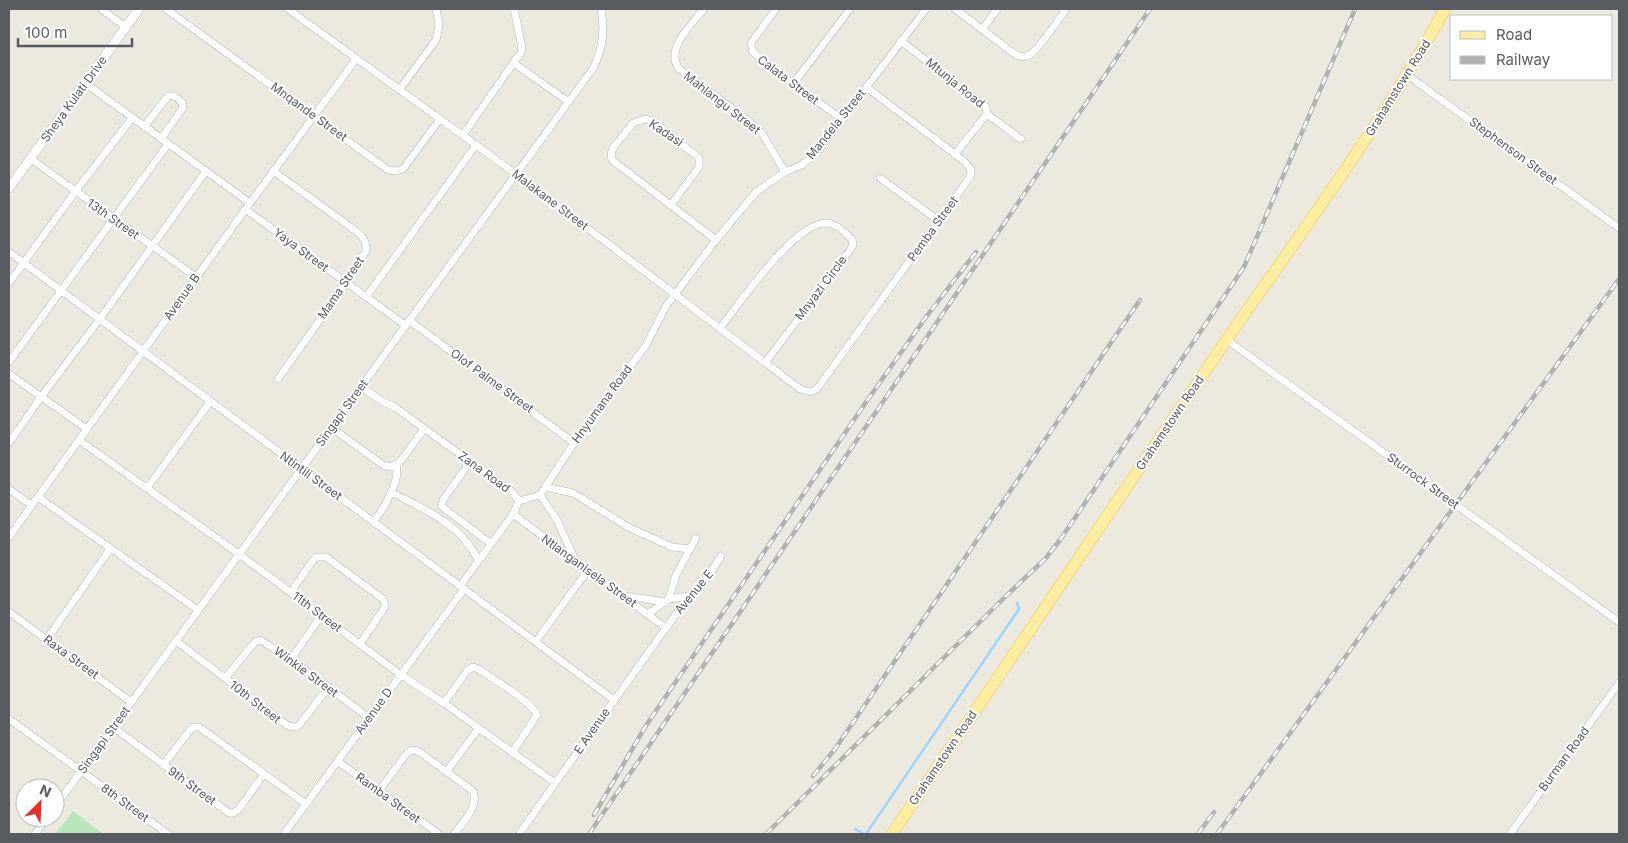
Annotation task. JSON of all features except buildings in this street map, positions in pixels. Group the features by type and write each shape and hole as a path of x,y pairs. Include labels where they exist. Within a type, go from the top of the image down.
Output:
{"main road":[{"name":"Grahamstown Road","path":"892,834 1375,125 1407,75 1445,9"}],"street":[{"path":"101,9 126,27"},
{"name":"Sheya Kulati Drive","path":"9,188 139,9"},
{"name":"Mnqande Street","path":"166,9 388,170 396,171 403,169 440,119"},
{"name":"Malakane Street","path":"288,9 516,174 800,390 810,392"},
{"path":"399,90 436,40 439,25 436,9"},
{"path":"463,135 515,64 521,52 522,47 514,9"},
{"name":"Singapi Street","path":"65,794 594,67 604,35 601,9"},
{"name":"Mahlangu Street","path":"704,9 677,44 674,53 675,63 678,68 762,133 785,172"},
{"name":"Calata Street","path":"776,9 753,40 752,48 756,56 842,119"},
{"path":"793,84 850,9"},
{"name":"Mandela Street","path":"675,294 756,192 785,172 802,165 809,159 926,9"},
{"path":"955,9 1016,55 1025,57 1031,54 1040,44 1066,9"},
{"path":"982,29 998,9"},
{"name":"Mtunja Road","path":"901,41 986,106 987,114 955,154"},
{"name":"Avenue B","path":"9,537 245,209 356,59"},
{"path":"515,64 568,102"},
{"name":"Stephenson Street","path":"1407,75 1619,228"},
{"path":"86,83 250,203"},
{"name":"Pemba Street","path":"810,392 817,389 939,221 970,177 971,172 969,165 866,87"},
{"path":"144,127 168,96 174,96 183,104 182,109 161,139"},
{"path":"987,114 1021,139"},
{"path":"9,283 132,118"},
{"name":"Kadasi","path":"671,205 699,167 699,158 653,121 644,119 636,121 613,148 612,160 716,240"},
{"path":"9,362 168,144"},
{"path":"366,297 476,145"},
{"name":"13th Street","path":"30,159 196,277"},
{"path":"9,444 41,397 206,171"},
{"name":"Mama Street","path":"273,171 352,228 363,238 366,251 346,283 278,379"},
{"path":"880,178 939,221"},
{"name":"Yaya Street","path":"245,209 346,283 407,323"},
{"name":"Mnyazi Circle","path":"720,328 792,240 813,227 824,223 829,223 842,231 852,239 853,245 765,363"},
{"name":"Ntintili Street","path":"9,252 614,700"},
{"name":"Hnyumana Road","path":"540,495 574,443 646,345 661,313 675,294"},
{"name":"Olof Palme Street","path":"407,323 574,443"},
{"name":"Sturrock Street","path":"1227,340 1619,622"},
{"path":"9,374 86,429"},
{"name":"Zana Road","path":"360,387 396,408 512,492 519,501 513,514 478,560 462,587"},
{"path":"147,488 210,402"},
{"path":"332,428 383,465 391,467 396,465 424,429"},
{"name":"11th Street","path":"79,440 239,554 401,675 444,703 478,730 555,783"},
{"path":"470,462 442,500 441,506 490,543"},
{"path":"373,522 386,505 398,471 396,465"},
{"path":"545,487 573,493 628,527 672,547 690,549"},
{"path":"9,489 31,505"},
{"path":"391,492 429,512 448,525 468,542 478,560"},
{"path":"519,501 540,495 557,520 576,562"},
{"path":"38,497 198,610"},
{"name":"Ntlanganisela Street","path":"513,514 666,628"},
{"path":"468,542 481,537"},
{"path":"648,614 667,600 676,576 696,538"},
{"path":"47,639 110,549"},
{"path":"291,592 314,559 322,556 383,599 385,607 360,644"},
{"name":"Avenue E","path":"666,628 690,596 706,579 721,556"},
{"path":"536,641 588,570"},
{"name":"Avenue D","path":"284,834 401,675 462,587"},
{"path":"623,595 667,600 690,596"},
{"name":"Raxa Street","path":"9,612 132,702"},
{"path":"291,659 321,616"},
{"name":"E Avenue","path":"519,834 666,628"},
{"name":"Winkie Street","path":"225,678 258,640 263,641 291,659 369,718"},
{"name":"10th Street","path":"176,641 283,723 292,727 299,725 328,688"},
{"path":"444,703 467,671 473,667 518,696 535,709 537,715 512,753"},
{"name":"Burman Road","path":"1510,834 1619,683"},
{"name":"8th Street","path":"9,719 168,834"},
{"path":"163,765 191,729 196,726 203,729 306,804"},
{"name":"9th Street","path":"113,727 227,811 233,813 238,810 264,774"},
{"path":"447,771 478,730"},
{"path":"380,791 407,753 412,750 418,751 473,791 475,798 474,806 454,834"},
{"name":"Ramba Street","path":"337,761 439,834"}],"green space":[{"path":"73,811 103,834 55,834 60,828 65,828 65,821"}],"waterway":[{"path":"866,834 1019,609 1017,603"},
{"path":"855,829 864,834"}],"railway":[{"path":"589,834 1150,9"},
{"path":"766,834 1045,559 1060,540 1244,267 1355,9"},
{"path":"594,815 645,727 864,405 926,317 976,252"},
{"path":"1217,834 1619,279"},
{"path":"813,776 835,749 1140,300"},
{"path":"1198,834 1214,812"}]}
